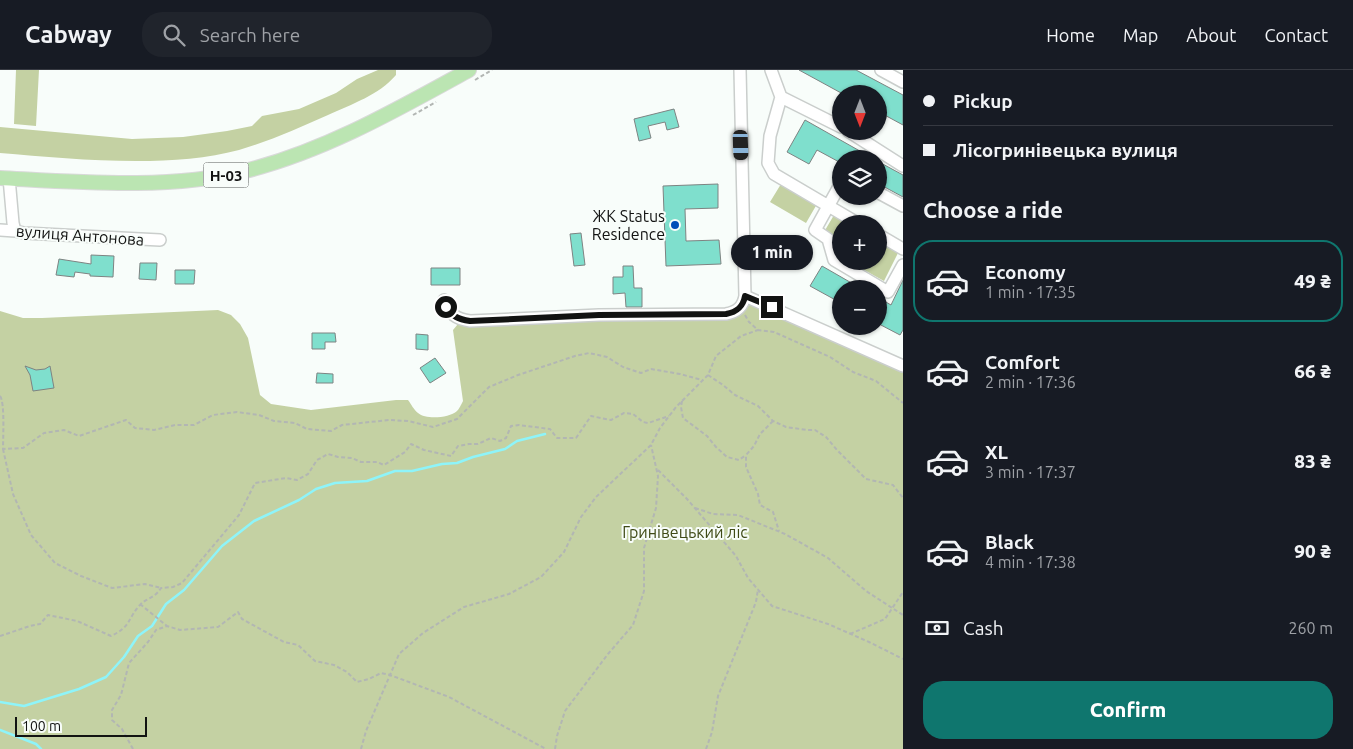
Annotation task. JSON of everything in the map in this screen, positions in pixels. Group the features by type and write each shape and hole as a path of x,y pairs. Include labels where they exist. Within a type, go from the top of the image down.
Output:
{"main road":[{"name":"Н-03","path":"5,178 147,183 207,179 246,171 328,143 469,70"}],"street":[{"path":"444,300 453,316 470,321 599,315 734,313 744,300 740,70"},
{"path":"771,70 781,97 770,136 768,163 774,174 844,215"},
{"path":"881,70 903,82"},
{"path":"781,97 832,122"},
{"path":"862,140 903,166"},
{"path":"5,178 16,231"},
{"path":"887,197 903,206"},
{"path":"832,199 814,230 828,239 834,260 888,292 903,265"},
{"name":"вулиця Антонова","path":"0,230 160,240"},
{"path":"887,240 903,249"},
{"path":"744,300 903,365"}],"path":[{"path":"744,300 743,310 749,322 758,330"},
{"path":"361,749 366,731 400,654 423,633 464,607 509,594 541,577 564,552 580,517 596,497 651,445 669,416 708,375 716,356 742,336 758,330 774,332 830,357 853,372 876,381 903,403"},
{"path":"3,449 23,448 44,434 64,430 79,436 126,420 135,428 154,430 175,425 194,426 213,414 237,412 259,414 274,421 295,423 307,429 331,431 342,425 389,420 408,421 433,427 457,418 489,387 518,375 589,353 607,357 623,367 641,372 652,369 702,380"},
{"path":"708,375 735,396 758,406 773,421 786,427 815,430 826,437 866,479 892,485 903,498"},
{"path":"0,396 2,399 2,423 5,433 3,449 13,494 31,535 55,563 112,588 145,584 161,588 173,587 182,583 239,516 255,483 286,478 297,480 308,474 317,460 328,454 352,458 361,462 377,462 384,465 405,452 411,444 424,450 451,456 458,446 478,444 491,438 500,441 506,438 511,426 519,425 550,429 558,438 576,438 591,416 611,420 624,413 633,414 643,422 648,422 669,416"},
{"path":"682,401 683,418 707,436 716,448 728,457 739,460 754,446 760,434 773,421"},
{"path":"554,749 565,711 608,654 633,626 644,592 644,548 656,508 658,476 651,445"},
{"path":"746,455 746,467 758,494 760,505 773,512 779,531"},
{"path":"656,469 695,508 736,556 748,578 772,606 800,614 850,634 903,659"},
{"path":"695,508 713,514 738,515 779,531 828,558 866,591 903,615"},
{"path":"0,636 40,624 48,615 77,621 111,636 123,630 140,604 156,596 161,588"},
{"path":"706,749 712,732 718,696 756,602 758,588"},
{"path":"850,634 885,619 903,592"},
{"path":"140,604 167,626 180,630 218,627 238,612 242,618 272,636 284,642 298,645 315,660 334,665 347,672 357,682 381,673 390,674 449,697 546,749"},
{"path":"133,749 122,729 112,720 112,710 121,695 129,663 156,630 167,626"}],"green space":[{"path":"16,70 39,70 36,126 14,124"},
{"path":"378,70 396,70 396,75 382,88 356,103 262,143 239,150 211,156 151,161 89,160 0,153 0,127 132,139 183,137 252,126 262,116 299,109 336,93 357,79"},
{"path":"781,184 817,204 806,223 770,202"},
{"path":"832,218 832,238 824,232"},
{"path":"887,247 898,253 884,280 864,270 887,270"},
{"name":"Гринівецький ліс","path":"745,296 903,366 903,749 0,749 0,311 23,318 42,318 218,310 231,315 240,324 248,338 260,395 271,404 311,410 408,400 418,413 426,417 449,415 458,410 463,401 453,330 458,324 726,314"}],"building":[{"path":"799,70 856,70 884,85 832,85 832,88"},
{"path":"888,87 903,95 903,125 888,117"},
{"path":"674,109 679,127 667,130 665,122 648,126 651,138 639,141 634,119"},
{"path":"805,120 832,135 832,140 840,140 858,150 832,150 832,158 817,150 809,164 787,152"},
{"path":"887,166 903,175 903,197 887,188"},
{"name":"ЖК Status Residence","path":"718,184 718,208 685,209 686,241 719,240 721,264 666,266 663,186"},
{"path":"581,233 585,265 574,266 570,234"},
{"path":"91,255 114,256 113,277 90,276 90,274 75,272 74,277 56,275 59,259 91,264"},
{"path":"140,263 157,263 156,280 139,279"},
{"path":"623,266 633,266 634,288 642,288 642,307 626,307 625,293 613,294 613,277 623,277"},
{"path":"822,266 846,280 832,280 832,298 810,286"},
{"path":"431,268 460,268 460,285 431,285"},
{"path":"175,270 195,270 194,284 175,284"},
{"path":"903,280 903,330 900,335 887,328 887,303 891,305"},
{"path":"312,333 335,333 336,342 325,342 325,349 312,349"},
{"path":"416,334 428,335 428,350 416,349"},
{"path":"435,358 446,373 430,383 420,368"},
{"path":"25,366 36,370 45,369 50,366 54,388 33,391 30,375"},
{"path":"317,373 333,374 333,383 316,383"}],"waterway":[{"path":"0,702 24,706 79,689 106,677 124,657 138,636 152,626 166,604 184,590 222,546 254,521 299,500 316,489 335,483 367,481 395,471 412,471 442,464 457,463 505,449 517,441 545,434"},
{"path":"0,730 36,744 41,749"}],"place":[{"name":"ЖК Status Residence","path":"675,225"}],"route":[{"path":"446,307 453,316 470,321 599,315 726,314 734,313 743,304 745,296 772,307"}]}
